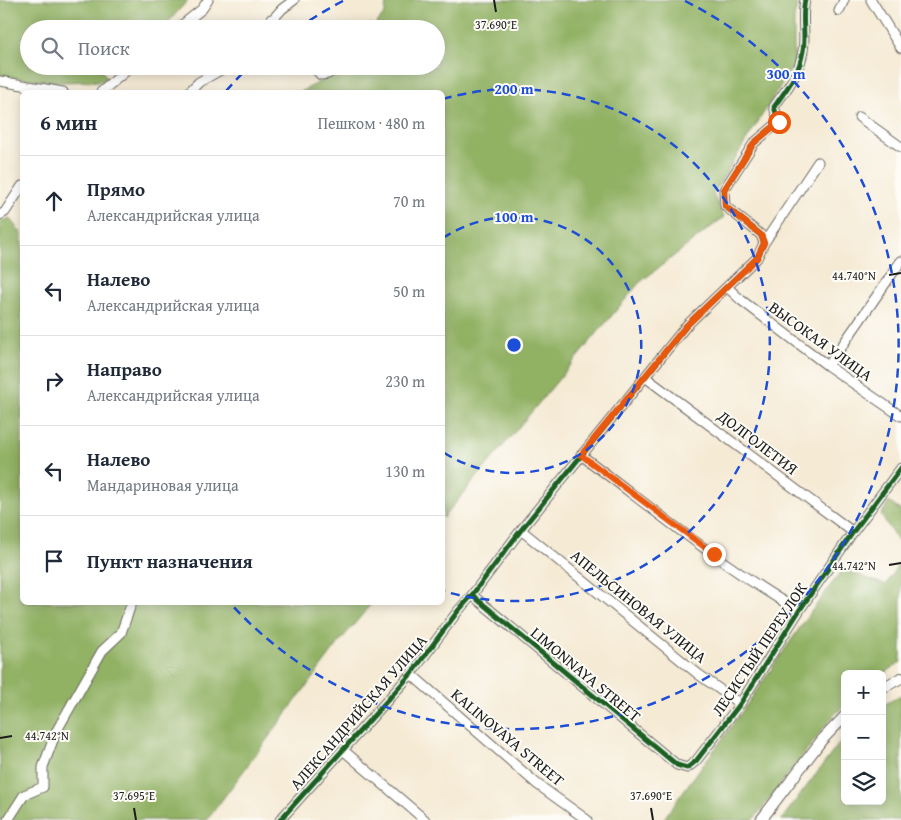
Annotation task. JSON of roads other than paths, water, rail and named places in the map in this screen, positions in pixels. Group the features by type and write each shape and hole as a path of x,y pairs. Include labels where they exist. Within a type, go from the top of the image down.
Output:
{"main road":[{"path":"886,686 901,678"},
{"path":"761,820 821,741 841,720"}],"street":[{"path":"188,20 202,9 208,0"},
{"path":"271,19 294,0"},
{"path":"764,243 761,235 725,206 724,190 754,143 779,122 774,107 797,74 803,50 803,10 806,0"},
{"path":"839,12 844,0"},
{"path":"871,0 901,48"},
{"path":"102,90 121,75"},
{"path":"191,90 199,82 212,75"},
{"path":"0,81 52,90"},
{"path":"858,117 901,147"},
{"name":"АЛЕКСАНДРИЙСКАЯ УЛИЦА","path":"280,820 411,674 521,530 686,326 757,258 764,243 818,162"},
{"path":"0,215 20,189"},
{"path":"828,366 901,261"},
{"name":"ВЫСОКАЯ УЛИЦА","path":"727,286 741,300 828,366 901,416"},
{"name":"ДОЛГОЛЕТИЯ","path":"645,377 853,532"},
{"path":"581,455 714,554 779,599 799,610"},
{"name":"ЛЕСИСТЫЙ ПЕРЕУЛОК","path":"687,768 696,761 740,704 799,610 853,532 901,468"},
{"name":"АПЕЛЬСИНОВАЯ УЛИЦА","path":"521,530 698,674 740,704"},
{"name":"LIMONNAYA STREET","path":"472,595 677,765 687,768"},
{"path":"8,820 24,795 43,787 43,768 56,732 102,651 121,633 131,605"},
{"name":"KALINOVAYA STREET","path":"411,674 537,784 587,820"},
{"path":"343,750 425,820"}]}
